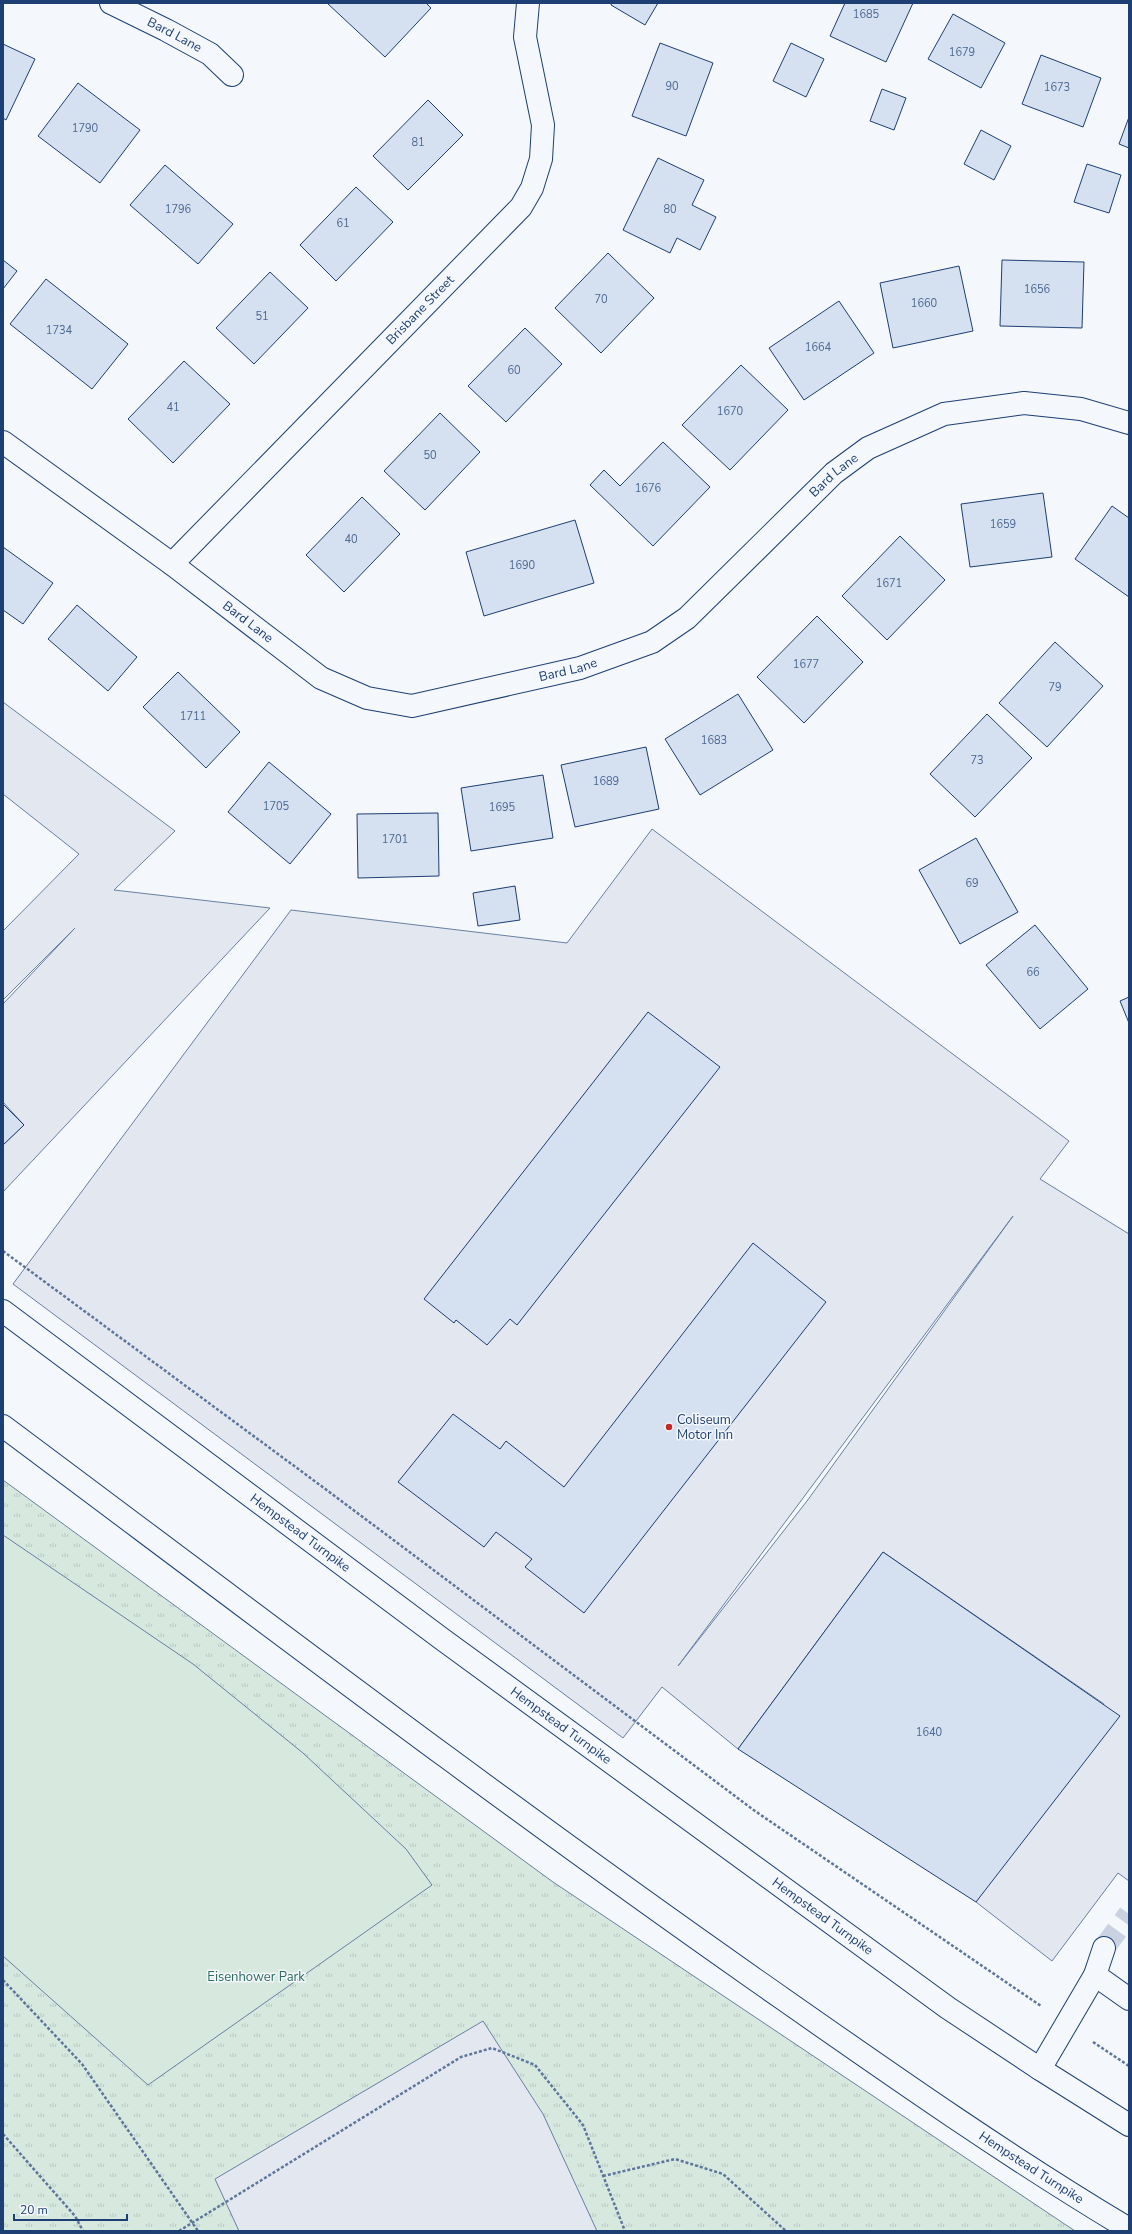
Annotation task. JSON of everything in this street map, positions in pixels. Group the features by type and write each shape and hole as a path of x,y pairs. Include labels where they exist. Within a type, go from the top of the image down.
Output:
{"main road":[{"name":"Bard Lane","path":"111,3 210,54 232,75"},
{"name":"Brisbane Street","path":"172,564 521,207 532,188 541,159 543,125 525,37 528,3"},
{"name":"Bard Lane","path":"3,442 172,564 321,678 367,698 412,706 580,668 652,642 687,618 834,472 868,448 944,414 1024,403 1081,409 1129,423"},
{"name":"Hempstead Turnpike","path":"3,1311 643,1787 948,2008 1040,2069 1129,2125"},
{"name":"Hempstead Turnpike","path":"3,1426 636,1896 860,2053 984,2136 1129,2229"},
{"path":"1040,2069 1095,1975 1104,1948"},
{"path":"1095,1975 1129,1999"}],"path":[{"path":"3,1251 324,1488 755,1811 1129,2066"},
{"path":"3,1980 82,2064 198,2231"},
{"path":"179,2231 194,2224 461,2057 492,2048 536,2065 583,2125 625,2231"},
{"path":"3,2134 75,2216 83,2231"},
{"path":"603,2176 675,2159 723,2174 786,2231"}],"green space":[{"name":"Eisenhower Park","path":"3,1480 553,1882 1075,2231 3,2231"},
{"path":"3,1535 193,1664 303,1753 406,1849 432,1885 148,2085 3,1956"}],"shaded area":[{"path":"3,702 175,831 114,890 270,908 3,1192 3,1145 24,1125 3,1102 3,1004 75,928 3,1000 3,931 79,854 3,794"},
{"path":"652,829 1069,1141 1040,1179 1129,1234 1129,1881 1118,1873 1052,1961 976,1902 1104,1704 883,1552 738,1749 662,1687 623,1738 13,1284 291,910 567,943","holes":["1013,1216 807,1501 678,1666"]},
{"path":"483,2021 543,2114 597,2231 239,2231 215,2179"}],"building":[{"path":"327,3 426,3 431,8 385,57"},
{"path":"612,3 658,3 645,25 611,5"},
{"path":"845,3 913,3 886,62 830,36"},
{"path":"953,14 1005,43 981,88 928,59"},
{"path":"660,43 713,63 686,136 632,116"},
{"path":"791,43 824,59 806,97 773,81"},
{"path":"3,44 35,59 6,120 3,118"},
{"path":"1041,55 1101,78 1083,127 1022,104"},
{"path":"78,83 140,130 100,183 38,136"},
{"path":"882,89 906,98 894,130 870,121"},
{"path":"428,100 463,135 408,190 373,156"},
{"path":"1129,117 1129,148 1119,144"},
{"path":"981,130 1011,146 994,180 964,164"},
{"path":"658,158 704,180 692,205 716,217 700,250 677,238 670,253 623,230"},
{"path":"1087,164 1121,175 1109,213 1074,202"},
{"path":"165,165 233,224 198,264 130,205"},
{"path":"356,187 393,222 336,281 300,245"},
{"path":"608,253 654,298 601,353 555,308"},
{"path":"3,260 17,271 3,289"},
{"path":"1002,260 1084,262 1082,328 1000,326"},
{"path":"959,266 973,331 893,348 880,283"},
{"path":"270,272 308,308 254,364 216,328"},
{"path":"46,279 128,344 92,389 10,324"},
{"path":"839,301 874,353 804,400 769,348"},
{"path":"525,328 562,364 506,422 468,386"},
{"path":"184,361 230,404 173,463 128,419"},
{"path":"741,365 788,410 730,470 682,425"},
{"path":"440,413 480,452 425,510 384,471"},
{"path":"663,442 710,487 653,546 590,485 604,470 620,486"},
{"path":"1043,493 1052,557 970,567 961,504"},
{"path":"362,497 400,534 344,592 306,555"},
{"path":"1112,506 1129,518 1129,597 1075,559"},
{"path":"575,520 594,583 484,616 466,552"},
{"path":"900,536 945,580 887,640 842,596"},
{"path":"3,547 53,583 23,624 3,610"},
{"path":"77,605 137,657 108,691 48,639"},
{"path":"817,616 863,662 804,723 757,677"},
{"path":"1055,642 1103,686 1047,747 999,703"},
{"path":"178,672 240,732 206,768 143,707"},
{"path":"738,694 773,750 700,795 665,739"},
{"path":"987,714 1032,758 975,817 930,774"},
{"path":"646,747 659,809 575,827 561,765"},
{"path":"269,762 331,814 290,864 228,812"},
{"path":"543,775 553,838 471,851 461,788"},
{"path":"438,813 439,876 358,878 357,814"},
{"path":"976,838 1018,912 960,944 919,870"},
{"path":"515,886 520,920 478,926 473,893"},
{"path":"1035,925 1088,989 1040,1029 986,965"},
{"path":"1129,997 1129,1023 1120,1001"},
{"path":"648,1012 720,1067 517,1325 510,1319 487,1345 456,1320 454,1323 424,1299"},
{"path":"3,1104 24,1125 3,1145"},
{"name":"Coliseum Motor Inn","path":"753,1243 826,1302 584,1613 525,1567 532,1559 496,1532 484,1547 398,1482 453,1414 500,1449 506,1441 564,1487"},
{"path":"883,1552 1120,1716 976,1902 738,1749"}],"tunnel":[{"path":"1104,1948 1129,1914"}],"place":[{"name":"Coliseum Motor Inn","path":"669,1427"}]}
